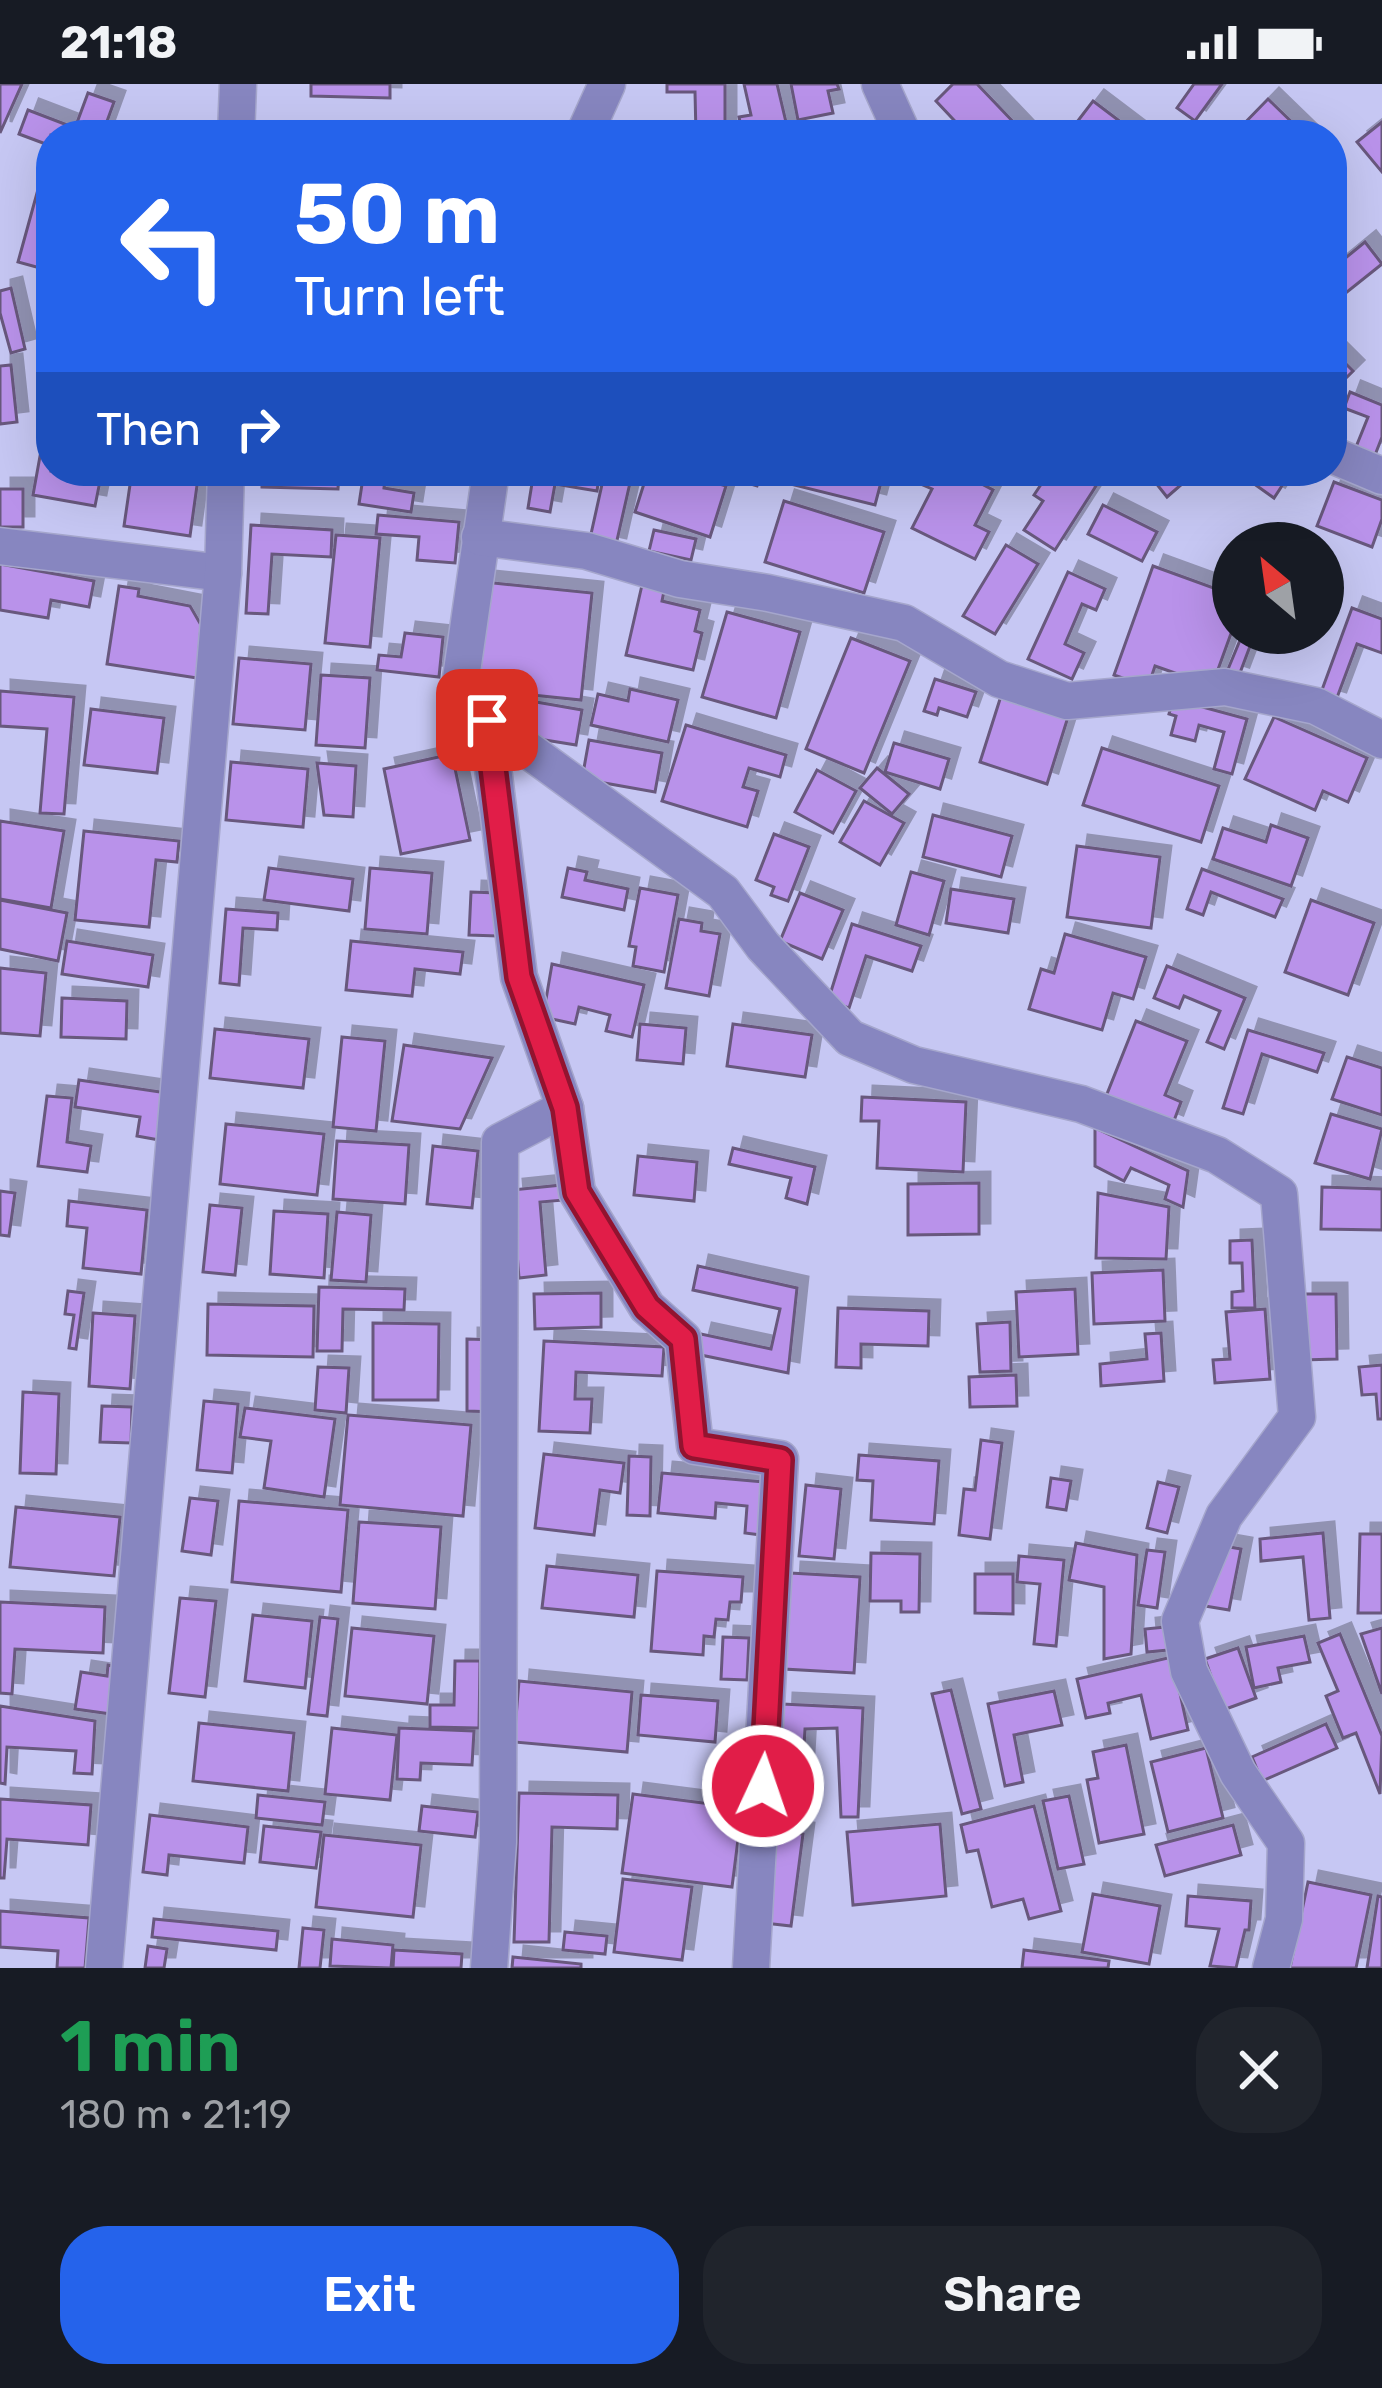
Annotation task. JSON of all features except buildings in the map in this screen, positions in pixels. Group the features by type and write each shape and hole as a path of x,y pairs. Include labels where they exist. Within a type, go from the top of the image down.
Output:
{"street":[{"path":"237,120 238,84"},
{"path":"591,120 607,84"},
{"path":"880,84 896,120"},
{"path":"1347,461 1382,476"},
{"path":"104,1968 223,573 226,486"},
{"path":"488,486 458,699 723,892 763,946 850,1038 914,1065 1082,1104 1216,1155 1279,1194 1297,1417 1224,1516 1180,1621 1189,1671 1238,1773 1286,1843 1284,1919 1271,1968"},
{"path":"480,537 586,551 680,579 904,623 999,679 1067,700 1225,687 1316,706 1382,740"},
{"path":"0,546 223,573"},
{"path":"487,720 519,977 565,1108 577,1192 647,1307 683,1339 694,1446 780,1460 751,1968"},
{"path":"488,1968 497,1842 500,1142 565,1108"}],"route":[{"path":"487,720 519,977 565,1108 577,1192 647,1307 683,1339 694,1446 780,1460 763,1786"}]}
